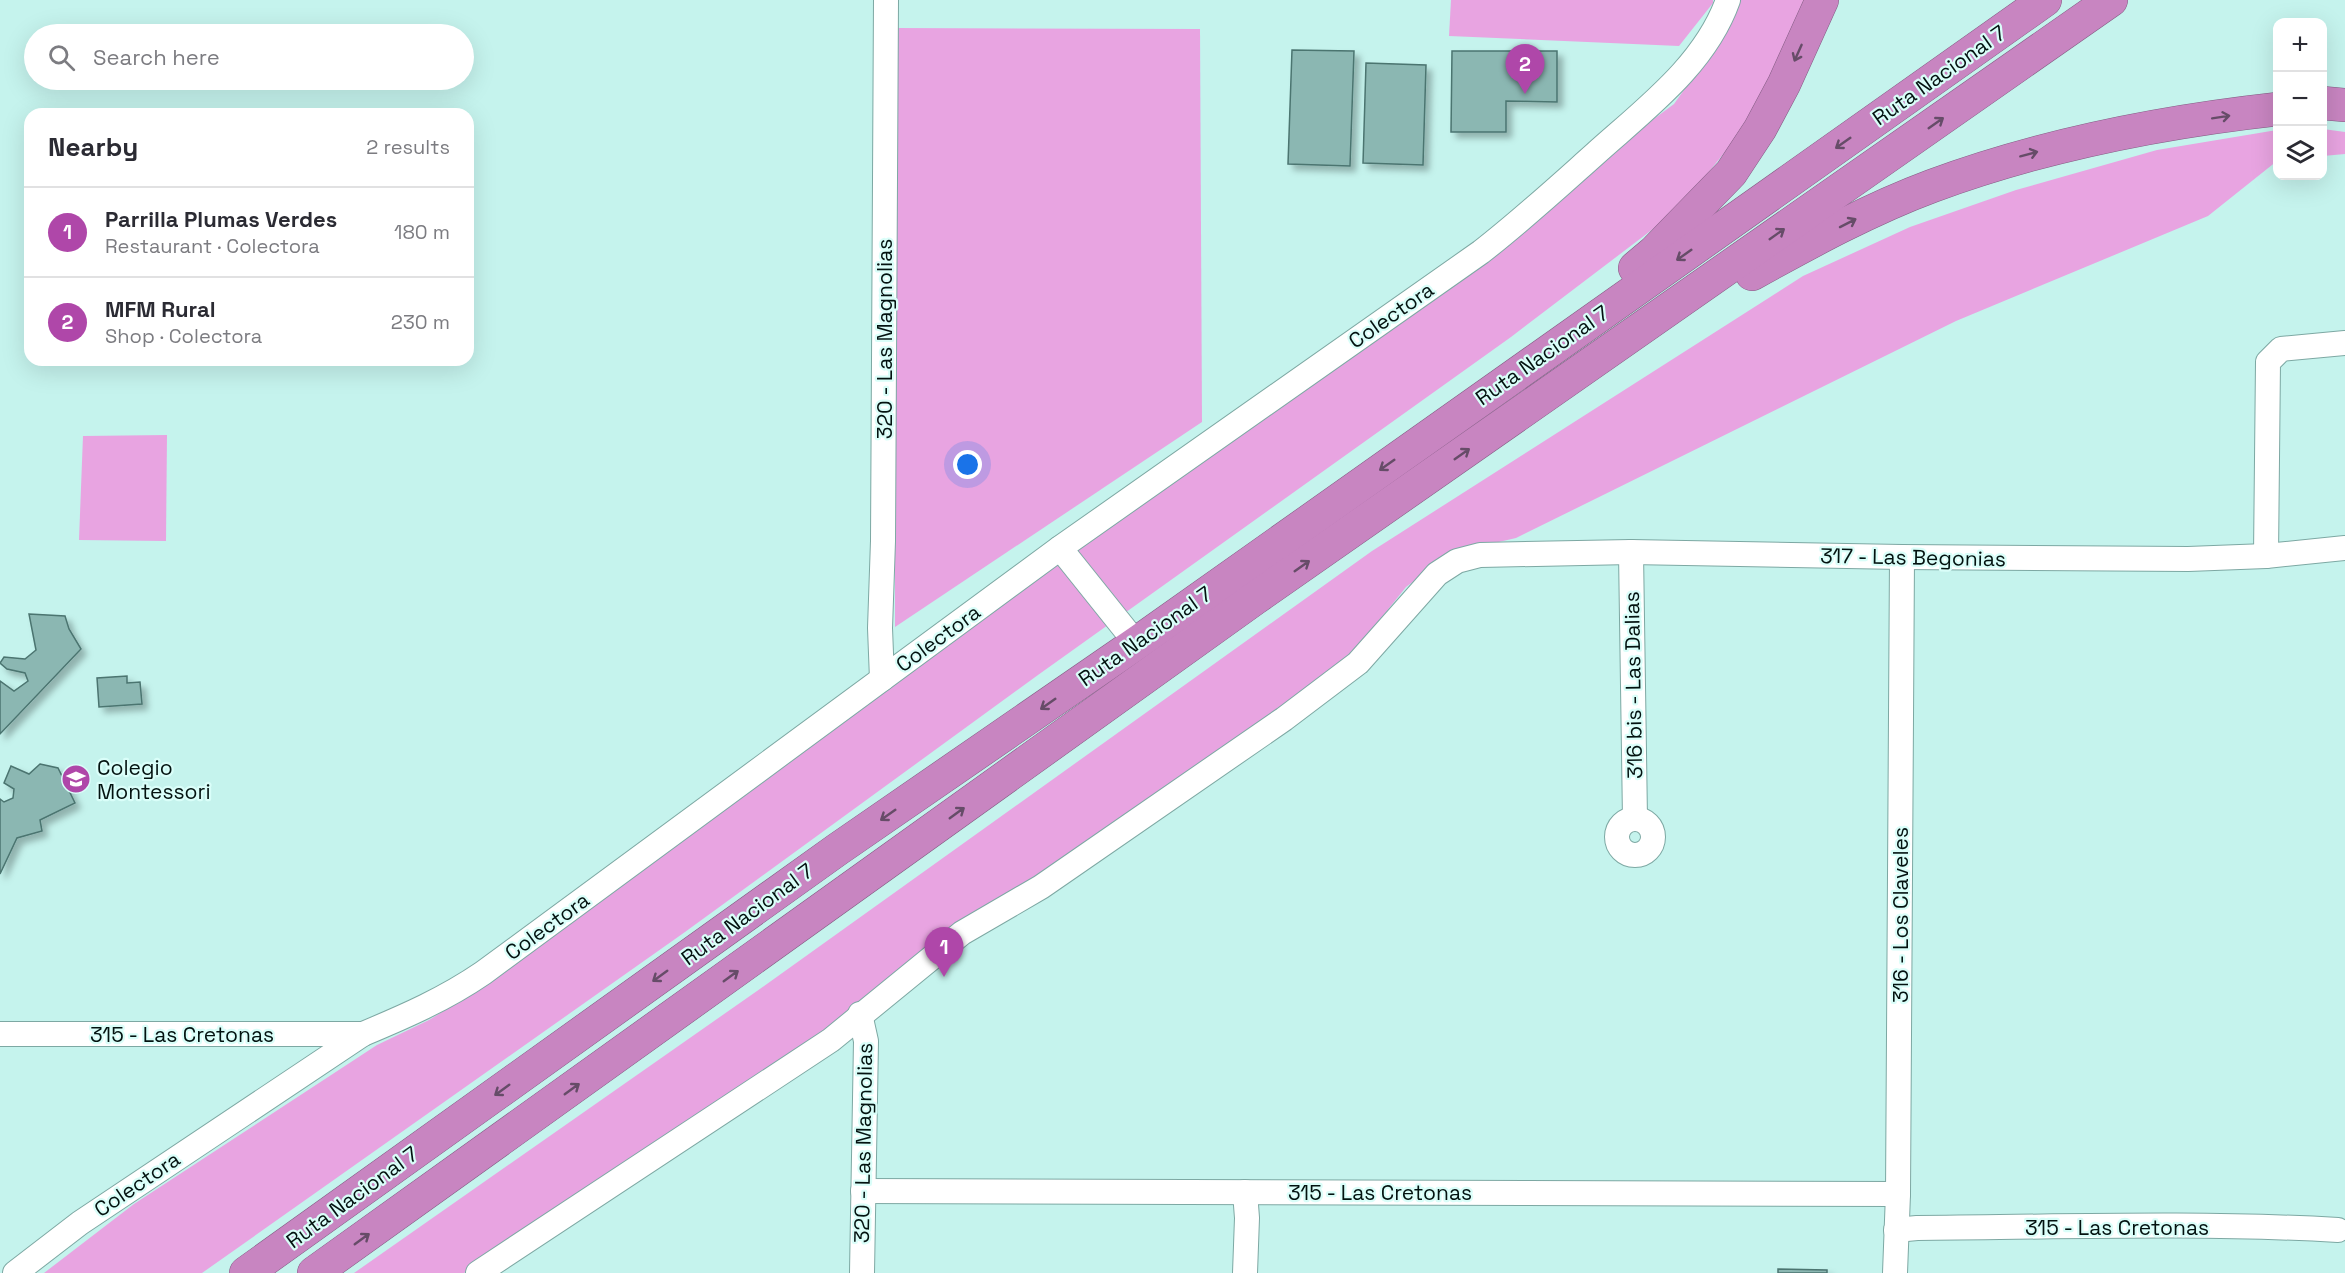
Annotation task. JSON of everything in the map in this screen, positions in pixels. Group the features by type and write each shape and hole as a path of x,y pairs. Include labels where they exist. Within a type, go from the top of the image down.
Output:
{"highway":[{"path":"1534,361 1611,287 1654,252 1731,172 1760,129 1785,84 1822,0"},
{"name":"Ruta Nacional 7","path":"246,1273 838,849 1136,644 2045,0"},
{"name":"Ruta Nacional 7","path":"314,1273 1254,599 2111,0"},
{"path":"2327,103 2345,105"},
{"path":"1611,350 1805,245 1929,186 2067,144 2138,130 2273,110"}],"street":[{"name":"320 - Las Magnolias","path":"882,679 880,628 883,530 886,0"},
{"name":"Colectora","path":"15,1273 80,1223 363,1034 445,998 483,973 1060,548 1515,226 1677,80 1698,54 1728,0"},
{"path":"2266,556 2268,362 2281,349 2345,343"},
{"path":"1060,548 1136,644"},
{"name":"317 - Las Begonias","path":"860,1014 962,933 1041,887 1284,719 1358,663 1437,574 1457,561 1480,555 1631,552 2188,559 2266,556 2345,548"},
{"name":"316 bis - Las Dalias","path":"1631,552 1635,819"},
{"name":"316 - Los Claveles","path":"1896,1273 1902,557"},
{"name":"320 - Las Magnolias","path":"860,1014 866,1041 862,1273"},
{"path":"478,1273 831,1040 860,1014"},
{"name":"315 - Las Cretonas","path":"0,1034 363,1034"},
{"name":"315 - Las Cretonas","path":"863,1191 1898,1194"},
{"path":"1245,1192 1247,1218 1245,1273"},
{"name":"315 - Las Cretonas","path":"1896,1230 2143,1226 2290,1227 2338,1230"}],"shaded area":[{"path":"1451,0 1713,0 1713,3 1679,46 1449,36"},
{"path":"1739,0 1808,0 1759,110 1678,210 1511,337 1038,675 685,932 202,1273 44,1273 134,1204 377,1045 429,1020 481,988 1674,104 1713,49"},
{"path":"895,28 1200,29 1202,422 895,627"},
{"path":"2327,130 2345,132 2345,154 2327,156"},
{"path":"2273,131 2273,164 2208,216 1956,321 1516,538 1451,553 1406,587 1358,647 1254,730 814,1044 464,1273 354,1273 757,991 1372,551 1803,276 1910,227 2016,190 2157,150"},
{"path":"167,435 166,541 79,540 83,436"}],"building":[{"path":"1292,50 1354,51 1350,166 1288,164"},
{"path":"1452,51 1557,51 1557,102 1506,101 1506,132 1451,132"},
{"path":"1366,63 1426,65 1423,165 1363,163"},
{"path":"29,614 65,616 69,629 81,649 0,734 0,681 14,691 28,681 25,673 7,669 0,663 4,657 25,659 36,650"},
{"path":"127,676 127,683 140,682 142,704 99,707 97,678"},
{"path":"40,764 58,768 75,803 40,820 42,831 17,838 0,874 0,799 4,802 13,798 14,789 4,783 11,766 29,774"},
{"path":"1778,1269 1827,1270 1827,1273 1778,1273"}],"place":[{"name":"MFM Rural","path":"1525,94"},
{"name":"Colegio Montessori","path":"76,779"},
{"name":"Parrilla Plumas Verdes","path":"944,977"}]}
